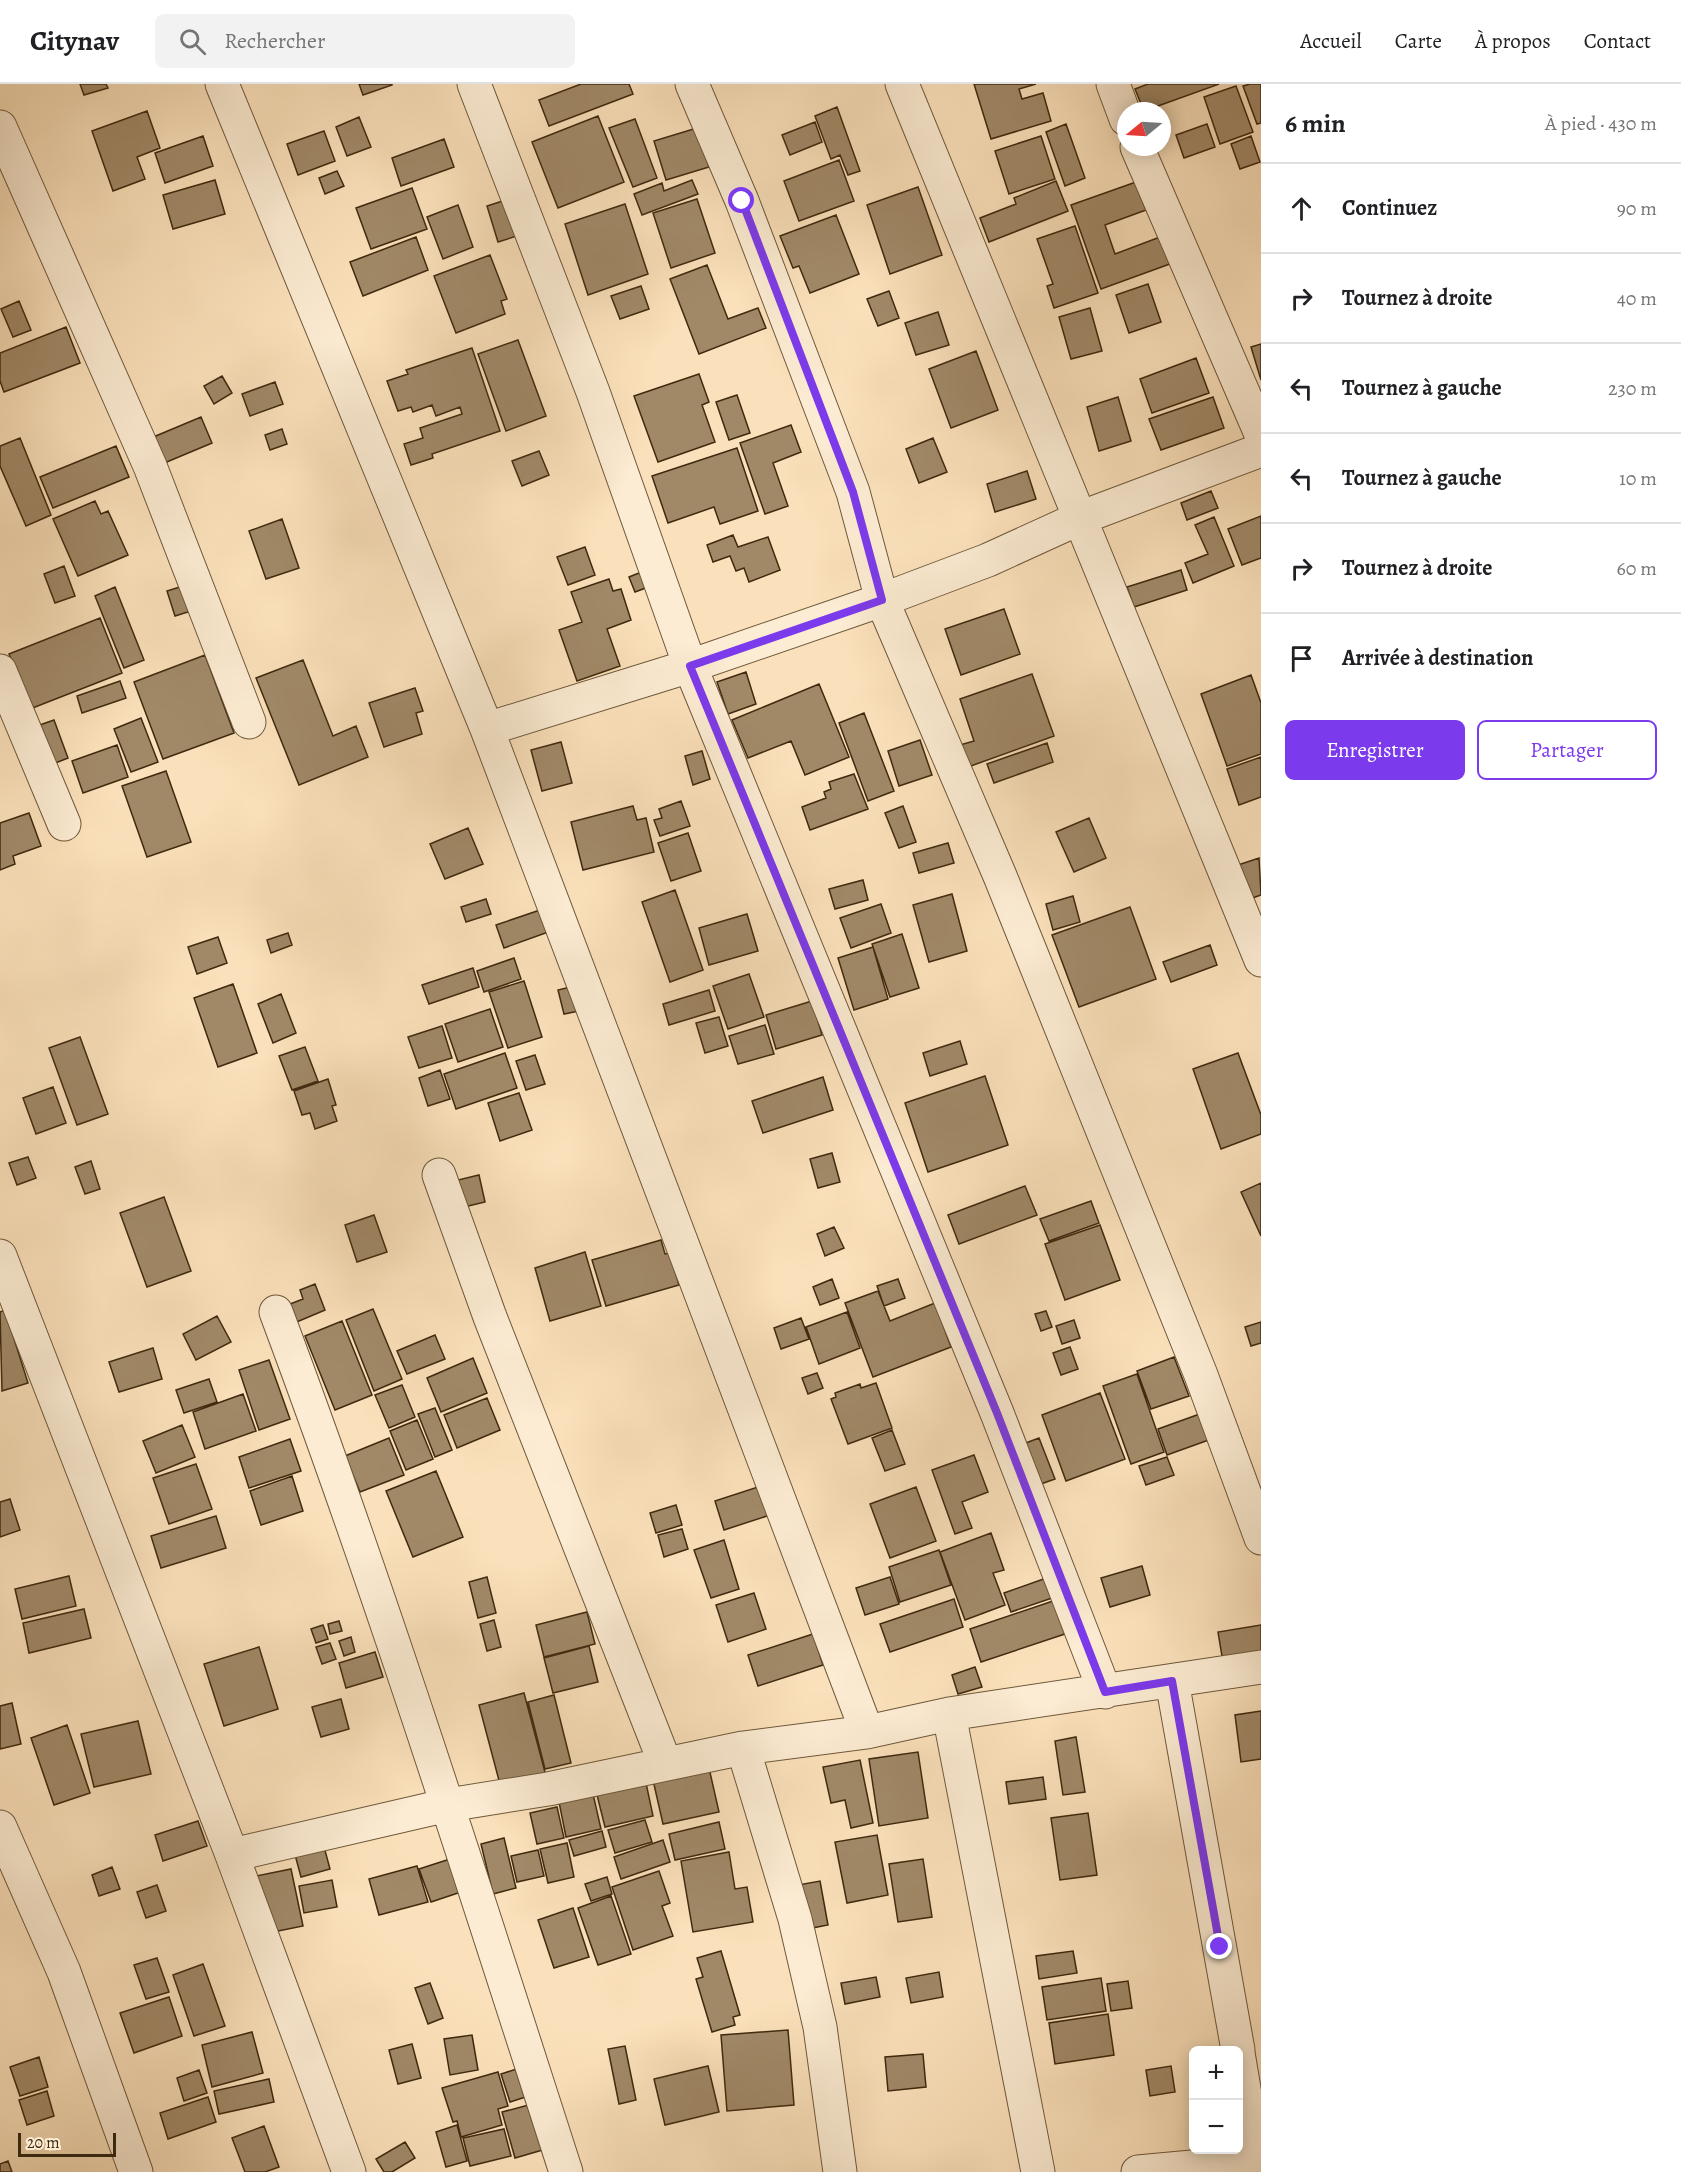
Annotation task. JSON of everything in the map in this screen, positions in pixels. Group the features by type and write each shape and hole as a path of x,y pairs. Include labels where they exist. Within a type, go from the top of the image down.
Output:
{"street":[{"path":"222,84 487,729 867,1732"},
{"path":"474,84 593,392 690,666 997,1413 1105,1692"},
{"path":"692,84 742,201 853,492 882,600 1000,876 1197,1364 1261,1538"},
{"path":"902,84 1261,960"},
{"path":"1113,84 1120,102"},
{"path":"0,127 150,466 249,722"},
{"path":"1141,156 1261,434"},
{"path":"487,729 690,666 882,600 988,560 1080,518 1261,450"},
{"path":"0,671 64,824"},
{"path":"439,1175 490,1317 665,1763"},
{"path":"0,1256 232,1855 349,2172"},
{"path":"276,1312 320,1429 448,1805 566,2172"},
{"path":"232,1855 448,1805 548,1789 743,1748 867,1732 949,1714 1261,1667"},
{"path":"1172,1681 1237,2046"},
{"path":"949,1714 1038,2172"},
{"path":"743,1748 795,1919 820,2027 840,2172"},
{"path":"0,1827 64,1972 136,2172"},
{"path":"1138,2172 1258,2156 1243,2078"}],"building":[{"path":"80,84 106,84 108,88 84,95"},
{"path":"359,84 392,84 392,85 363,95"},
{"path":"581,84 629,84 633,94 549,126 539,100"},
{"path":"974,84 1036,84 1019,89 1022,99 1043,93 1051,121 991,139"},
{"path":"1148,84 1219,84 1169,102 1140,102 1135,89"},
{"path":"1261,84 1261,123 1257,124 1243,86"},
{"path":"1236,86 1253,132 1220,144 1204,97"},
{"path":"837,107 860,171 848,175 840,155 831,159 815,116"},
{"path":"147,111 160,148 137,157 145,179 113,191 92,131"},
{"path":"598,116 624,182 558,208 532,142"},
{"path":"359,117 371,147 347,156 336,127"},
{"path":"635,119 657,178 633,187 609,128"},
{"path":"815,122 822,142 790,155 782,135"},
{"path":"1066,124 1085,178 1065,186 1046,132"},
{"path":"1207,124 1215,147 1184,158 1176,135"},
{"path":"697,128 709,167 666,180 654,141"},
{"path":"324,131 335,161 298,175 287,144"},
{"path":"203,136 213,166 165,183 155,153"},
{"path":"1041,136 1055,179 1009,194 995,151"},
{"path":"1251,136 1260,162 1240,169 1231,144"},
{"path":"444,139 454,167 401,186 392,158"},
{"path":"839,160 854,201 799,221 784,181"},
{"path":"337,171 344,186 325,194 319,178"},
{"path":"215,180 225,214 173,229 163,195"},
{"path":"692,180 698,194 642,215 634,194 662,183 664,191"},
{"path":"1056,181 1068,211 989,242 980,218 1016,204 1014,198"},
{"path":"1136,182 1146,210 1105,225 1115,254 1168,234 1178,261 1101,289 1071,205"},
{"path":"918,187 942,255 890,274 867,205"},
{"path":"412,188 427,229 371,249 356,208"},
{"path":"509,199 520,235 498,242 487,206"},
{"path":"697,199 715,253 671,268 653,213"},
{"path":"625,204 648,274 588,295 565,224"},
{"path":"458,205 473,247 443,259 427,217"},
{"path":"836,215 859,274 810,293 799,266 793,268 780,236"},
{"path":"1075,226 1098,293 1054,308 1047,286 1053,284 1037,239"},
{"path":"416,237 428,270 363,296 350,262"},
{"path":"490,255 507,299 501,301 505,314 456,333 434,276"},
{"path":"707,265 728,319 758,308 766,328 699,354 670,279"},
{"path":"1148,284 1161,322 1129,333 1116,295"},
{"path":"641,286 649,309 620,319 611,296"},
{"path":"889,291 899,318 878,326 867,299"},
{"path":"19,301 31,330 13,337 1,309"},
{"path":"1090,308 1102,351 1071,359 1059,317"},
{"path":"938,312 949,345 916,355 905,323"},
{"path":"66,327 80,363 4,392 0,381 0,353"},
{"path":"518,340 546,416 506,431 478,354"},
{"path":"1261,344 1261,380 1251,347"},
{"path":"472,348 500,431 432,454 433,458 411,465 404,444 423,438 420,428 462,414 460,407 436,416 432,405 413,412 411,407 398,411 387,381 408,374 406,370"},
{"path":"976,351 998,410 951,428 929,369"},
{"path":"1196,358 1209,393 1152,413 1140,379"},
{"path":"699,374 709,402 702,405 715,442 658,462 634,396"},
{"path":"222,376 232,393 214,404 204,386"},
{"path":"275,382 283,404 250,416 242,394"},
{"path":"737,395 750,433 729,440 716,402"},
{"path":"1118,397 1131,441 1099,451 1087,407"},
{"path":"1213,397 1224,428 1161,450 1149,419"},
{"path":"201,417 212,443 162,464 151,438"},
{"path":"791,425 801,452 773,463 788,506 765,514 740,443"},
{"path":"282,429 287,444 270,450 265,435"},
{"path":"20,438 51,515 26,526 0,466 0,446"},
{"path":"933,438 947,472 919,483 906,449"},
{"path":"116,446 129,477 53,508 40,477"},
{"path":"737,448 758,511 720,524 714,507 668,523 652,476"},
{"path":"539,451 549,475 522,486 512,461"},
{"path":"1027,471 1036,499 995,512 987,484"},
{"path":"1211,491 1218,508 1187,520 1181,503"},
{"path":"95,501 101,514 108,511 128,555 78,576 53,519"},
{"path":"1261,516 1261,558 1242,565 1228,529"},
{"path":"1214,517 1234,566 1193,583 1185,563 1208,554 1195,525"},
{"path":"282,519 299,568 266,579 249,531"},
{"path":"733,535 738,547 768,537 780,570 749,582 744,568 736,571 730,556 713,562 707,545"},
{"path":"585,547 595,575 568,585 557,557"},
{"path":"64,566 75,596 55,603 44,574"},
{"path":"1181,570 1187,590 1134,607 1127,587"},
{"path":"644,571 651,586 635,592 629,577"},
{"path":"609,579 613,591 621,589 631,620 607,629 620,666 577,681 559,630 582,622 571,592"},
{"path":"183,586 191,611 175,616 167,591"},
{"path":"115,587 144,660 124,668 95,596"},
{"path":"1004,609 1020,654 961,675 945,629"},
{"path":"100,618 122,673 30,709 9,654"},
{"path":"205,655 234,733 163,759 134,682"},
{"path":"303,660 333,736 356,726 368,757 299,785 256,678"},
{"path":"746,672 756,704 728,714 717,682"},
{"path":"1032,674 1054,736 968,767 960,745 974,741 960,699"},
{"path":"1251,675 1261,703 1261,754 1227,766 1201,694"},
{"path":"120,681 126,698 82,713 77,696"},
{"path":"819,684 849,757 805,775 791,741 748,758 732,720"},
{"path":"415,688 423,711 416,713 422,734 384,747 369,703"},
{"path":"864,713 894,791 868,801 839,723"},
{"path":"141,718 158,762 131,772 114,729"},
{"path":"54,720 68,758 48,766 34,727"},
{"path":"920,740 932,775 899,786 888,751"},
{"path":"561,742 572,783 542,791 531,750"},
{"path":"1047,743 1053,762 994,783 987,764"},
{"path":"117,745 128,777 83,793 72,761"},
{"path":"702,751 710,779 693,785 685,756"},
{"path":"1261,757 1261,797 1239,805 1227,769"},
{"path":"166,771 191,842 147,857 122,786"},
{"path":"854,774 868,809 810,830 802,807 826,798 824,792 831,789 829,782"},
{"path":"681,801 690,826 660,836 654,820 662,818 659,809"},
{"path":"633,806 637,820 646,818 654,852 583,870 571,822"},
{"path":"903,806 916,842 899,848 885,813"},
{"path":"29,813 41,846 13,856 15,864 0,870 0,823"},
{"path":"1089,818 1106,858 1074,872 1056,832"},
{"path":"468,828 483,864 445,879 430,844"},
{"path":"688,833 701,871 671,881 658,843"},
{"path":"948,843 954,863 919,873 913,853"},
{"path":"1259,858 1261,895 1250,899 1238,865"},
{"path":"863,880 868,900 835,909 829,889"},
{"path":"675,890 703,970 670,982 642,902"},
{"path":"952,894 967,951 929,962 913,905"},
{"path":"1073,896 1080,922 1053,930 1046,904"},
{"path":"486,899 491,914 466,922 461,907"},
{"path":"881,904 891,933 851,948 840,918"},
{"path":"1130,907 1156,979 1079,1007 1052,935"},
{"path":"543,909 551,931 504,948 496,925"},
{"path":"747,914 758,951 709,965 699,928"},
{"path":"288,933 292,945 271,953 267,940"},
{"path":"902,934 919,988 890,997 872,944"},
{"path":"218,937 227,963 197,974 188,947"},
{"path":"1210,945 1217,965 1171,982 1163,962"},
{"path":"873,947 888,999 854,1010 838,958"},
{"path":"514,958 521,979 484,992 477,971"},
{"path":"473,968 479,987 429,1004 422,985"},
{"path":"749,974 764,1017 728,1029 713,986"},
{"path":"524,981 542,1037 508,1048 489,992"},
{"path":"233,984 257,1053 218,1067 194,998"},
{"path":"579,985 584,1010 564,1014 558,990"},
{"path":"709,990 715,1011 669,1025 663,1004"},
{"path":"281,994 296,1033 273,1043 258,1004"},
{"path":"812,1001 822,1035 776,1049 766,1015"},
{"path":"490,1009 503,1047 458,1062 445,1024"},
{"path":"719,1017 728,1046 705,1053 696,1023"},
{"path":"765,1025 774,1054 738,1064 729,1036"},
{"path":"442,1026 452,1058 419,1068 408,1037"},
{"path":"80,1037 108,1114 77,1125 49,1048"},
{"path":"960,1041 967,1064 930,1076 923,1053"},
{"path":"305,1047 318,1081 292,1090 279,1056"},
{"path":"505,1053 517,1088 456,1109 444,1074"},
{"path":"1238,1053 1261,1115 1261,1134 1221,1149 1193,1069"},
{"path":"535,1055 545,1084 526,1090 516,1061"},
{"path":"440,1070 450,1099 428,1106 419,1078"},
{"path":"985,1076 1008,1145 928,1172 905,1103"},
{"path":"823,1077 833,1110 763,1133 752,1101"},
{"path":"328,1079 336,1105 332,1106 337,1121 315,1129 310,1113 302,1115 294,1091"},
{"path":"53,1087 66,1123 36,1134 23,1098"},
{"path":"519,1093 532,1130 500,1141 488,1103"},
{"path":"832,1153 840,1182 818,1188 810,1159"},
{"path":"28,1157 36,1178 17,1185 9,1163"},
{"path":"91,1161 100,1189 85,1194 75,1167"},
{"path":"479,1175 485,1202 464,1207 458,1180"},
{"path":"1261,1183 1261,1236 1241,1192"},
{"path":"1025,1186 1037,1215 959,1244 948,1215"},
{"path":"164,1197 191,1271 147,1287 120,1213"},
{"path":"1091,1201 1099,1223 1049,1241 1040,1219"},
{"path":"374,1215 387,1252 357,1262 345,1225"},
{"path":"1100,1225 1120,1280 1065,1300 1045,1244"},
{"path":"834,1227 844,1248 825,1256 817,1234"},
{"path":"661,1240 665,1254 670,1253 679,1285 606,1306 592,1260"},
{"path":"585,1252 601,1306 550,1321 535,1268"},
{"path":"832,1279 839,1298 820,1305 813,1287"},
{"path":"898,1279 905,1298 884,1306 877,1286"},
{"path":"315,1284 325,1310 292,1324 285,1306 303,1299 300,1290"},
{"path":"878,1291 890,1321 935,1303 951,1347 873,1377 845,1303"},
{"path":"373,1309 402,1379 374,1391 346,1320"},
{"path":"5,1310 28,1383 2,1391 0,1312"},
{"path":"1046,1311 1052,1327 1041,1331 1035,1314"},
{"path":"847,1312 860,1348 819,1364 806,1327"},
{"path":"217,1316 231,1342 196,1360 183,1334"},
{"path":"801,1318 809,1339 781,1349 774,1328"},
{"path":"1074,1320 1080,1338 1062,1344 1056,1326"},
{"path":"342,1321 372,1395 335,1410 305,1336"},
{"path":"1261,1322 1261,1343 1251,1346 1245,1327"},
{"path":"435,1335 445,1359 407,1374 397,1351"},
{"path":"1070,1347 1078,1369 1061,1375 1053,1353"},
{"path":"153,1348 162,1379 119,1392 109,1362"},
{"path":"1174,1357 1189,1396 1151,1409 1137,1371"},
{"path":"473,1358 487,1393 441,1412 427,1378"},
{"path":"269,1360 290,1419 259,1430 239,1370"},
{"path":"817,1373 823,1388 808,1394 802,1378"},
{"path":"1137,1374 1164,1452 1131,1464 1103,1386"},
{"path":"209,1379 217,1402 184,1413 176,1390"},
{"path":"876,1383 892,1428 848,1444 831,1399 836,1397 835,1393 860,1384 861,1388"},
{"path":"402,1385 415,1417 389,1428 375,1395"},
{"path":"1100,1393 1125,1459 1066,1481 1042,1415"},
{"path":"243,1394 256,1431 205,1449 193,1412"},
{"path":"487,1398 500,1430 457,1448 444,1415"},
{"path":"435,1408 452,1450 435,1457 418,1414"},
{"path":"1208,1411 1217,1437 1167,1455 1158,1429"},
{"path":"417,1420 433,1459 406,1470 390,1431"},
{"path":"182,1425 195,1457 156,1473 143,1441"},
{"path":"892,1430 905,1464 885,1471 872,1438"},
{"path":"389,1438 404,1475 360,1492 345,1456"},
{"path":"1039,1438 1055,1479 1038,1485 1023,1444"},
{"path":"290,1439 301,1471 249,1488 239,1457"},
{"path":"974,1455 988,1492 962,1502 972,1528 955,1534 932,1470"},
{"path":"1167,1457 1174,1475 1146,1485 1139,1466"},
{"path":"196,1464 212,1509 169,1524 153,1478"},
{"path":"436,1471 463,1537 413,1557 386,1491"},
{"path":"292,1476 303,1511 261,1525 250,1491"},
{"path":"764,1485 773,1514 724,1530 715,1501"},
{"path":"916,1487 936,1541 890,1558 870,1504"},
{"path":"10,1499 20,1530 0,1537 0,1502"},
{"path":"676,1505 682,1525 656,1533 650,1513"},
{"path":"216,1516 226,1548 161,1568 151,1536"},
{"path":"682,1529 688,1549 664,1557 658,1535"},
{"path":"991,1533 1004,1570 993,1573 1005,1605 965,1620 940,1552"},
{"path":"724,1540 739,1589 711,1598 694,1550"},
{"path":"939,1550 951,1585 900,1602 889,1567"},
{"path":"1142,1566 1150,1595 1110,1607 1101,1578"},
{"path":"69,1576 76,1606 22,1619 15,1589"},
{"path":"1052,1576 1058,1596 1011,1612 1004,1593"},
{"path":"487,1577 496,1613 478,1618 469,1582"},
{"path":"890,1577 899,1604 865,1615 856,1588"},
{"path":"754,1593 766,1629 728,1642 716,1605"},
{"path":"954,1599 963,1627 890,1652 880,1624"},
{"path":"1053,1601 1065,1634 981,1662 970,1629"},
{"path":"84,1609 91,1638 29,1653 23,1623"},
{"path":"587,1612 595,1644 544,1657 536,1625"},
{"path":"494,1620 501,1647 487,1651 480,1624"},
{"path":"339,1621 342,1631 330,1634 328,1624"},
{"path":"323,1625 328,1639 316,1643 311,1629"},
{"path":"1261,1625 1261,1656 1223,1662 1218,1632"},
{"path":"813,1634 823,1665 758,1686 748,1655"},
{"path":"351,1637 355,1652 344,1656 339,1641"},
{"path":"330,1643 336,1659 322,1664 316,1647"},
{"path":"589,1646 598,1682 553,1693 544,1658"},
{"path":"259,1647 278,1709 224,1726 204,1664"},
{"path":"375,1652 383,1677 346,1688 339,1663"},
{"path":"975,1667 982,1687 958,1694 952,1675"},
{"path":"524,1693 546,1776 501,1788 479,1705"},
{"path":"554,1695 571,1763 545,1769 528,1702"},
{"path":"341,1699 349,1729 321,1737 312,1707"},
{"path":"12,1703 21,1744 0,1749 0,1706"},
{"path":"1261,1711 1261,1759 1241,1762 1235,1715"},
{"path":"138,1721 151,1774 94,1787 81,1734"},
{"path":"67,1725 90,1793 54,1805 31,1738"},
{"path":"1076,1737 1085,1792 1063,1795 1055,1741"},
{"path":"918,1752 928,1818 879,1826 869,1759"},
{"path":"860,1760 873,1823 851,1828 845,1800 831,1803 823,1767"},
{"path":"709,1768 719,1812 663,1824 653,1780"},
{"path":"1043,1777 1046,1799 1009,1804 1006,1782"},
{"path":"646,1783 653,1816 605,1827 597,1795"},
{"path":"593,1794 601,1829 566,1837 559,1802"},
{"path":"557,1807 564,1838 537,1844 530,1813"},
{"path":"1088,1813 1097,1875 1060,1880 1051,1818"},
{"path":"645,1820 652,1842 615,1853 608,1830"},
{"path":"198,1821 207,1846 163,1861 155,1835"},
{"path":"719,1822 725,1849 675,1860 669,1834"},
{"path":"602,1831 606,1847 574,1856 569,1840"},
{"path":"877,1835 888,1895 847,1903 835,1842"},
{"path":"504,1838 516,1888 493,1894 481,1844"},
{"path":"663,1840 670,1862 621,1879 614,1857"},
{"path":"323,1843 330,1869 301,1877 294,1851"},
{"path":"567,1843 574,1877 548,1883 540,1849"},
{"path":"538,1850 544,1876 517,1882 511,1856"},
{"path":"729,1852 735,1889 747,1887 753,1922 693,1932 681,1861"},
{"path":"450,1859 461,1892 431,1902 419,1869"},
{"path":"923,1859 932,1917 898,1922 889,1864"},
{"path":"417,1866 428,1902 379,1915 369,1879"},
{"path":"112,1867 120,1889 99,1896 92,1875"},
{"path":"291,1869 303,1926 263,1934 251,1877"},
{"path":"659,1871 670,1903 662,1906 673,1936 633,1950 612,1887"},
{"path":"607,1877 612,1894 591,1901 585,1884"},
{"path":"332,1880 337,1907 304,1913 299,1886"},
{"path":"820,1881 828,1925 807,1929 798,1885"},
{"path":"157,1885 166,1911 146,1918 137,1892"},
{"path":"611,1896 631,1954 598,1965 578,1908"},
{"path":"573,1908 589,1957 554,1968 538,1920"},
{"path":"721,1951 740,2015 733,2017 735,2025 712,2032 696,1979 703,1977 697,1958"},
{"path":"1073,1951 1077,1973 1039,1979 1036,1956"},
{"path":"157,1958 169,1992 146,1999 134,1965"},
{"path":"203,1964 225,2026 194,2036 173,1975"},
{"path":"939,1972 943,1997 911,2003 906,1978"},
{"path":"876,1977 880,1997 845,2004 841,1983"},
{"path":"1101,1978 1106,2011 1047,2020 1042,1987"},
{"path":"1128,1981 1132,2008 1111,2011 1107,1984"},
{"path":"430,1983 443,2018 428,2024 415,1988"},
{"path":"169,1997 182,2036 134,2053 120,2013"},
{"path":"1108,2014 1114,2055 1055,2064 1049,2023"},
{"path":"788,2030 794,2105 727,2111 721,2035"},
{"path":"252,2032 263,2073 212,2087 202,2045"},
{"path":"472,2035 478,2070 450,2075 444,2039"},
{"path":"412,2044 421,2078 398,2084 389,2050"},
{"path":"625,2046 636,2100 619,2104 608,2049"},
{"path":"923,2054 926,2087 888,2091 885,2057"},
{"path":"39,2057 48,2087 20,2096 10,2067"},
{"path":"529,2065 538,2093 510,2102 501,2074"},
{"path":"708,2066 719,2112 665,2125 654,2079"},
{"path":"1171,2066 1175,2092 1150,2096 1146,2070"},
{"path":"199,2070 207,2093 184,2101 177,2078"},
{"path":"498,2072 508,2106 498,2109 502,2125 461,2137 457,2121 453,2122 442,2088"},
{"path":"269,2079 274,2102 219,2114 214,2091"},
{"path":"47,2091 54,2116 27,2125 19,2100"},
{"path":"208,2097 216,2122 168,2139 160,2113"},
{"path":"540,2102 553,2147 515,2158 502,2112"},
{"path":"457,2125 467,2161 446,2167 436,2132"},
{"path":"264,2126 279,2167 265,2172 245,2172 232,2138"},
{"path":"504,2129 511,2156 470,2166 463,2138"},
{"path":"405,2142 415,2158 392,2172 384,2172 376,2159"},
{"path":"8,2161 12,2172 0,2172 0,2164"}],"route":[{"path":"742,201 853,492 882,600 690,666 997,1413 1105,1692 1172,1681 1220,1947"}]}
